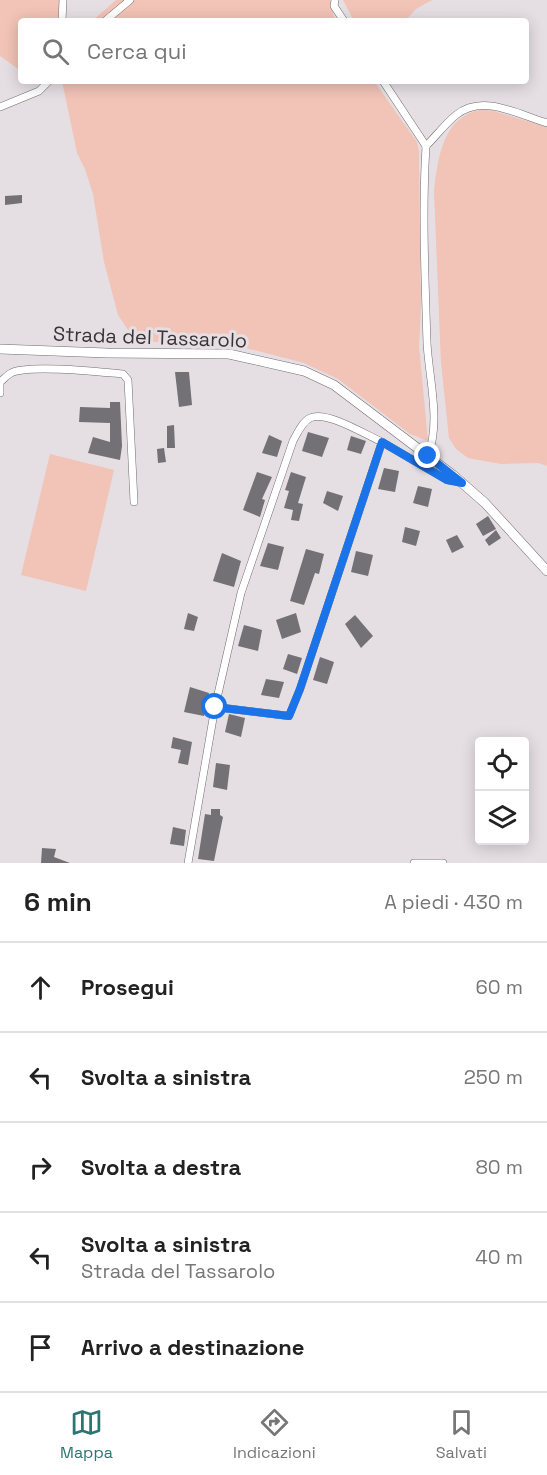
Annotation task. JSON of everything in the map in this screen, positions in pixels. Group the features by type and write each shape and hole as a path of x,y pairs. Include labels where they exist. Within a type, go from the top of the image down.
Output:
{"main road":[{"name":"Strada del Tassarolo","path":"0,349 229,354 266,360 304,371 334,385 462,483 485,503 547,571"}],"street":[{"path":"62,18 63,0"},
{"path":"109,18 130,0"},
{"path":"335,0 334,6 342,18"},
{"path":"0,107 39,91 46,84"},
{"path":"385,84 426,146 424,186 427,344 434,438 428,456"},
{"path":"426,146 457,114 476,105 493,106 547,123"},
{"path":"0,393 0,382 11,373 52,370 123,374 128,380 134,502"},
{"path":"188,863 215,707 241,593 293,441 303,423 310,418 325,416 382,442 447,480 462,483"},
{"path":"215,707 289,716 308,668 382,442"},
{"path":"414,863 443,863"}],"shaded area":[{"path":"0,0 59,0 58,18 18,18 18,69 0,56"},
{"path":"116,0 330,0 334,18 95,18"},
{"path":"343,0 432,0 416,9 408,18 352,18"},
{"path":"63,84 376,84 417,142 419,152 421,308 419,346 428,441 410,434 338,379 304,363 238,346 153,342 135,336 118,315 104,262 93,194 77,153"},
{"path":"487,109 547,127 547,466 538,463 501,464 468,458 456,449 449,438 441,363 434,192 441,151 452,127 472,112"},
{"path":"50,454 114,470 86,591 21,575"}],"building":[{"path":"22,195 22,203 5,205 5,196"},
{"path":"175,372 189,372 192,405 179,407"},
{"path":"110,402 120,402 122,446 120,460 88,453 93,437 110,442 110,423 79,422 80,407 110,408"},
{"path":"174,425 175,448 167,448 167,426"},
{"path":"308,432 329,438 322,457 302,451"},
{"path":"269,435 282,441 277,457 262,453"},
{"path":"351,436 366,441 361,454 347,450"},
{"path":"164,448 166,462 158,463 157,449"},
{"path":"384,468 399,471 395,492 378,489"},
{"path":"257,472 272,477 262,499 265,500 260,517 243,510"},
{"path":"291,472 306,477 298,503 303,504 299,521 291,520 293,510 284,508 289,491 285,490"},
{"path":"418,486 432,489 428,507 413,503"},
{"path":"327,491 343,496 338,511 323,503"},
{"path":"488,516 496,529 483,536 476,524"},
{"path":"405,527 420,531 416,546 402,542"},
{"path":"496,530 501,538 489,546 485,540"},
{"path":"457,535 464,547 452,553 446,540"},
{"path":"268,543 284,547 278,570 260,566"},
{"path":"306,549 324,554 319,574 315,573 304,605 290,601"},
{"path":"356,551 373,555 368,576 351,572"},
{"path":"222,553 241,561 234,587 213,581"},
{"path":"188,613 198,617 194,631 184,629"},
{"path":"296,613 301,632 282,639 276,620"},
{"path":"355,615 373,636 361,648 345,624"},
{"path":"244,625 262,630 258,651 238,646"},
{"path":"288,654 302,658 297,674 283,669"},
{"path":"320,657 334,662 327,684 313,680"},
{"path":"266,679 284,682 279,698 261,695"},
{"path":"190,687 209,693 204,716 184,712"},
{"path":"229,714 245,718 241,737 225,732"},
{"path":"173,737 192,742 188,765 178,763 181,750 171,748"},
{"path":"216,763 230,765 227,790 213,787"},
{"path":"211,809 220,809 220,815 223,817 214,861 198,859 205,814 211,815"},
{"path":"173,827 186,830 184,846 170,844"},
{"path":"42,848 56,849 54,857 70,863 41,863"}],"route":[{"path":"215,707 289,716 382,442 409,460 447,480 462,483 428,456"}]}
